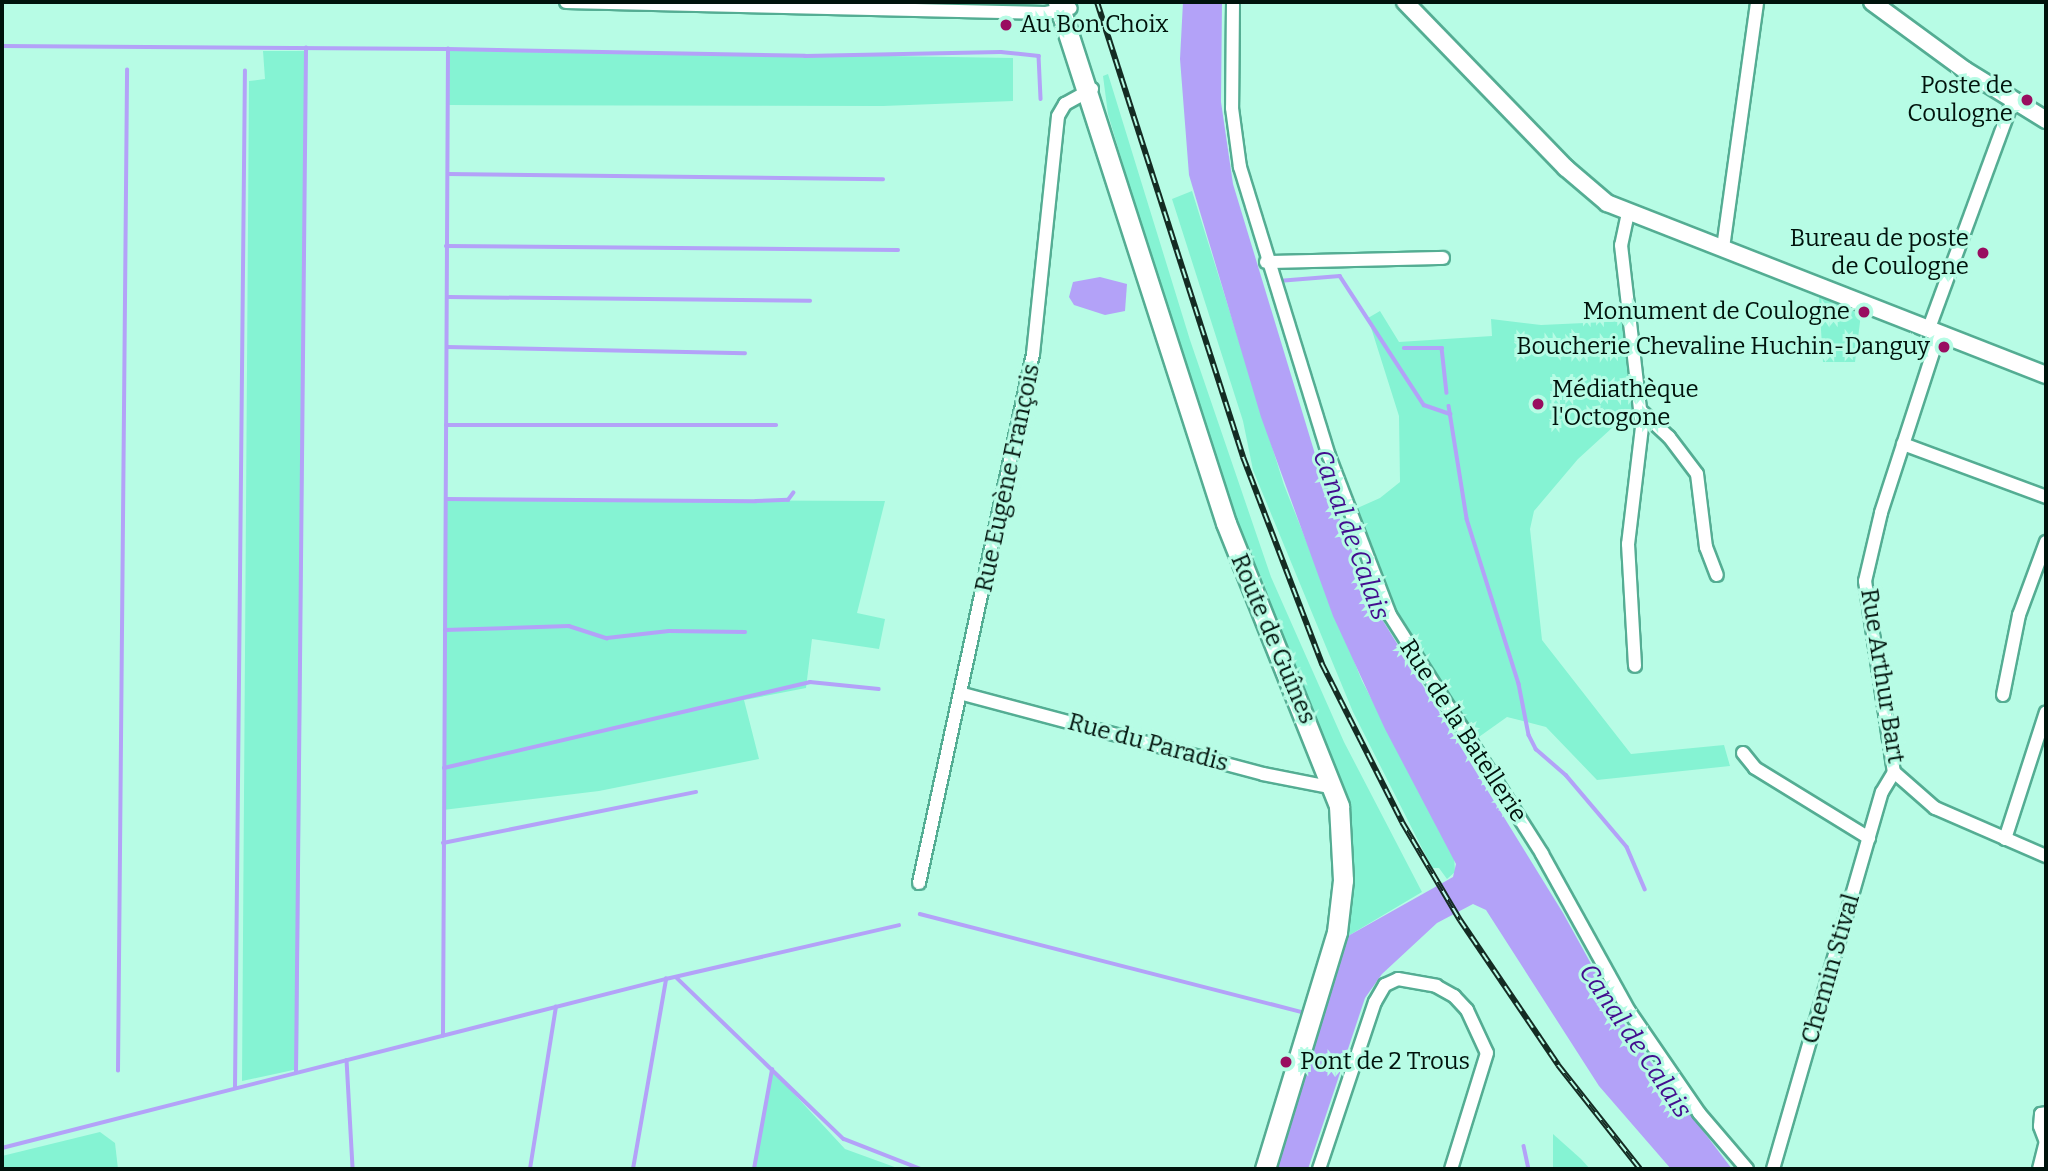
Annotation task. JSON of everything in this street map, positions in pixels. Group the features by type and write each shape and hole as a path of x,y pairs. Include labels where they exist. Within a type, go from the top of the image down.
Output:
{"main road":[{"name":"Route de Guînes","path":"1064,5 1229,530 1334,788 1343,851 1339,920 1265,1169"}],"street":[{"path":"566,2 1064,5"},
{"name":"Rue de la Batellerie","path":"1233,2 1234,126 1266,262 1329,456 1399,632 1542,854 1636,1023 1699,1113 1747,1169"},
{"path":"1723,248 1757,2"},
{"path":"1872,2 2046,120"},
{"path":"1409,4 1578,179 1628,213 2046,375"},
{"name":"Rue Eugène François","path":"919,883 962,694 1035,343 1058,116 1065,104 1092,89"},
{"name":"Rue Arthur Bart","path":"2013,100 1934,331 1876,531 1864,592 1894,772 1935,808 2046,856"},
{"path":"1628,213 1621,245 1642,427 1628,544 1635,666"},
{"path":"1266,262 1443,258"},
{"path":"1640,410 1669,437 1697,474 1706,547 1717,575"},
{"path":"1903,444 2046,497"},
{"path":"2003,695 2019,615 2046,542"},
{"name":"Rue du Paradis","path":"962,694 1263,774 1334,788"},
{"path":"2005,839 2046,712"},
{"path":"1743,753 1755,768 1869,838"},
{"name":"Chemin Stival","path":"1773,1169 1882,792 1894,772"},
{"path":"1320,1169 1377,996 1388,982 1406,979 1436,986 1460,1001 1486,1052 1451,1169"},
{"path":"2039,1169 2046,1142 2040,1126 2041,1114 2046,1113"}],"green space":[{"path":"448,49 1013,58 1013,101 883,106 448,105"},
{"path":"263,51 307,51 298,1069 242,1081 249,81 265,79"},
{"path":"1108,74 1190,340 1271,577 1344,742 1422,892 1348,936 1326,1013 1322,1008 1351,898 1349,827 1343,790 1252,575 1194,402 1108,114 1103,76"},
{"path":"1192,191 1284,485 1362,681 1454,855 1455,872 1447,879 1439,868 1432,868 1353,712 1253,470 1243,421 1172,199"},
{"path":"1819,297 1861,314 1855,362 1823,362"},
{"path":"1380,311 1399,342 1492,336 1491,319 1541,325 1628,321 1642,427 1624,417 1578,459 1534,511 1530,529 1542,640 1631,754 1724,745 1730,766 1597,780 1546,727 1507,717 1476,739 1389,603 1353,510 1380,498 1400,482 1399,416 1368,318"},
{"path":"446,499 885,501 857,613 885,619 879,649 812,639 806,688 744,700 759,759 599,791 443,810"},
{"path":"772,1070 845,1149 900,1169 754,1169"},
{"path":"100,1132 115,1143 118,1169 2,1169 2,1156"},
{"path":"1553,1134 1581,1159 1590,1169 1553,1169"}],"shaded area":[{"path":"1183,2 1222,2 1221,102 1233,184 1315,454 1372,603 1563,913 1631,1036 1732,1169 1671,1169 1599,1086 1486,910 1473,904 1437,923 1382,974 1365,998 1308,1169 1273,1169 1348,936 1453,877 1456,864 1385,729 1333,616 1261,417 1189,175 1180,59"},
{"path":"1100,277 1127,284 1125,311 1105,315 1074,305 1069,297 1073,282"}],"waterway":[{"path":"2,46 448,49"},
{"path":"296,1073 306,48"},
{"path":"443,1036 448,49 805,56 1001,52 1039,56 1041,99"},
{"path":"118,1071 127,70"},
{"path":"235,1088 245,71"},
{"path":"448,174 883,179"},
{"path":"446,246 898,250"},
{"path":"1278,281 1340,276 1424,405 1450,414"},
{"path":"449,297 810,301"},
{"path":"447,347 745,353"},
{"path":"1404,348 1442,348 1447,393"},
{"path":"1449,406 1467,519 1519,684 1529,735 1536,749 1566,775 1627,847 1645,889"},
{"path":"446,425 776,425"},
{"path":"446,499 756,501 788,500 793,493"},
{"path":"445,630 569,626 607,638 669,631 745,632"},
{"path":"444,768 810,682 879,689"},
{"path":"443,843 696,792"},
{"path":"920,914 1302,1012"},
{"path":"2,1148 666,979 899,925"},
{"path":"676,977 844,1139 921,1169"},
{"path":"633,1169 666,979"},
{"path":"530,1169 556,1007"},
{"path":"347,1060 353,1169"},
{"path":"754,1169 772,1070"},
{"path":"1524,1146 1529,1169"}],"railway":[{"path":"1097,2 1243,457 1322,664 1402,822 1460,920 1558,1065 1640,1169"}],"place":[{"name":"Au Bon Choix","path":"1006,25"},
{"name":"Poste de Coulogne","path":"2027,100"},
{"name":"Bureau de poste de Coulogne","path":"1983,253"},
{"name":"Monument de Coulogne","path":"1864,312"},
{"name":"Boucherie Chevaline Huchin-Danguy","path":"1944,347"},
{"name":"Médiathèque l'Octogone","path":"1538,404"},
{"name":"Pont de 2 Trous","path":"1286,1062"}],"water label":[{"name":"Canal de Calais","path":"1351,535"},
{"name":"Canal de Calais","path":"1635,1041"}]}
